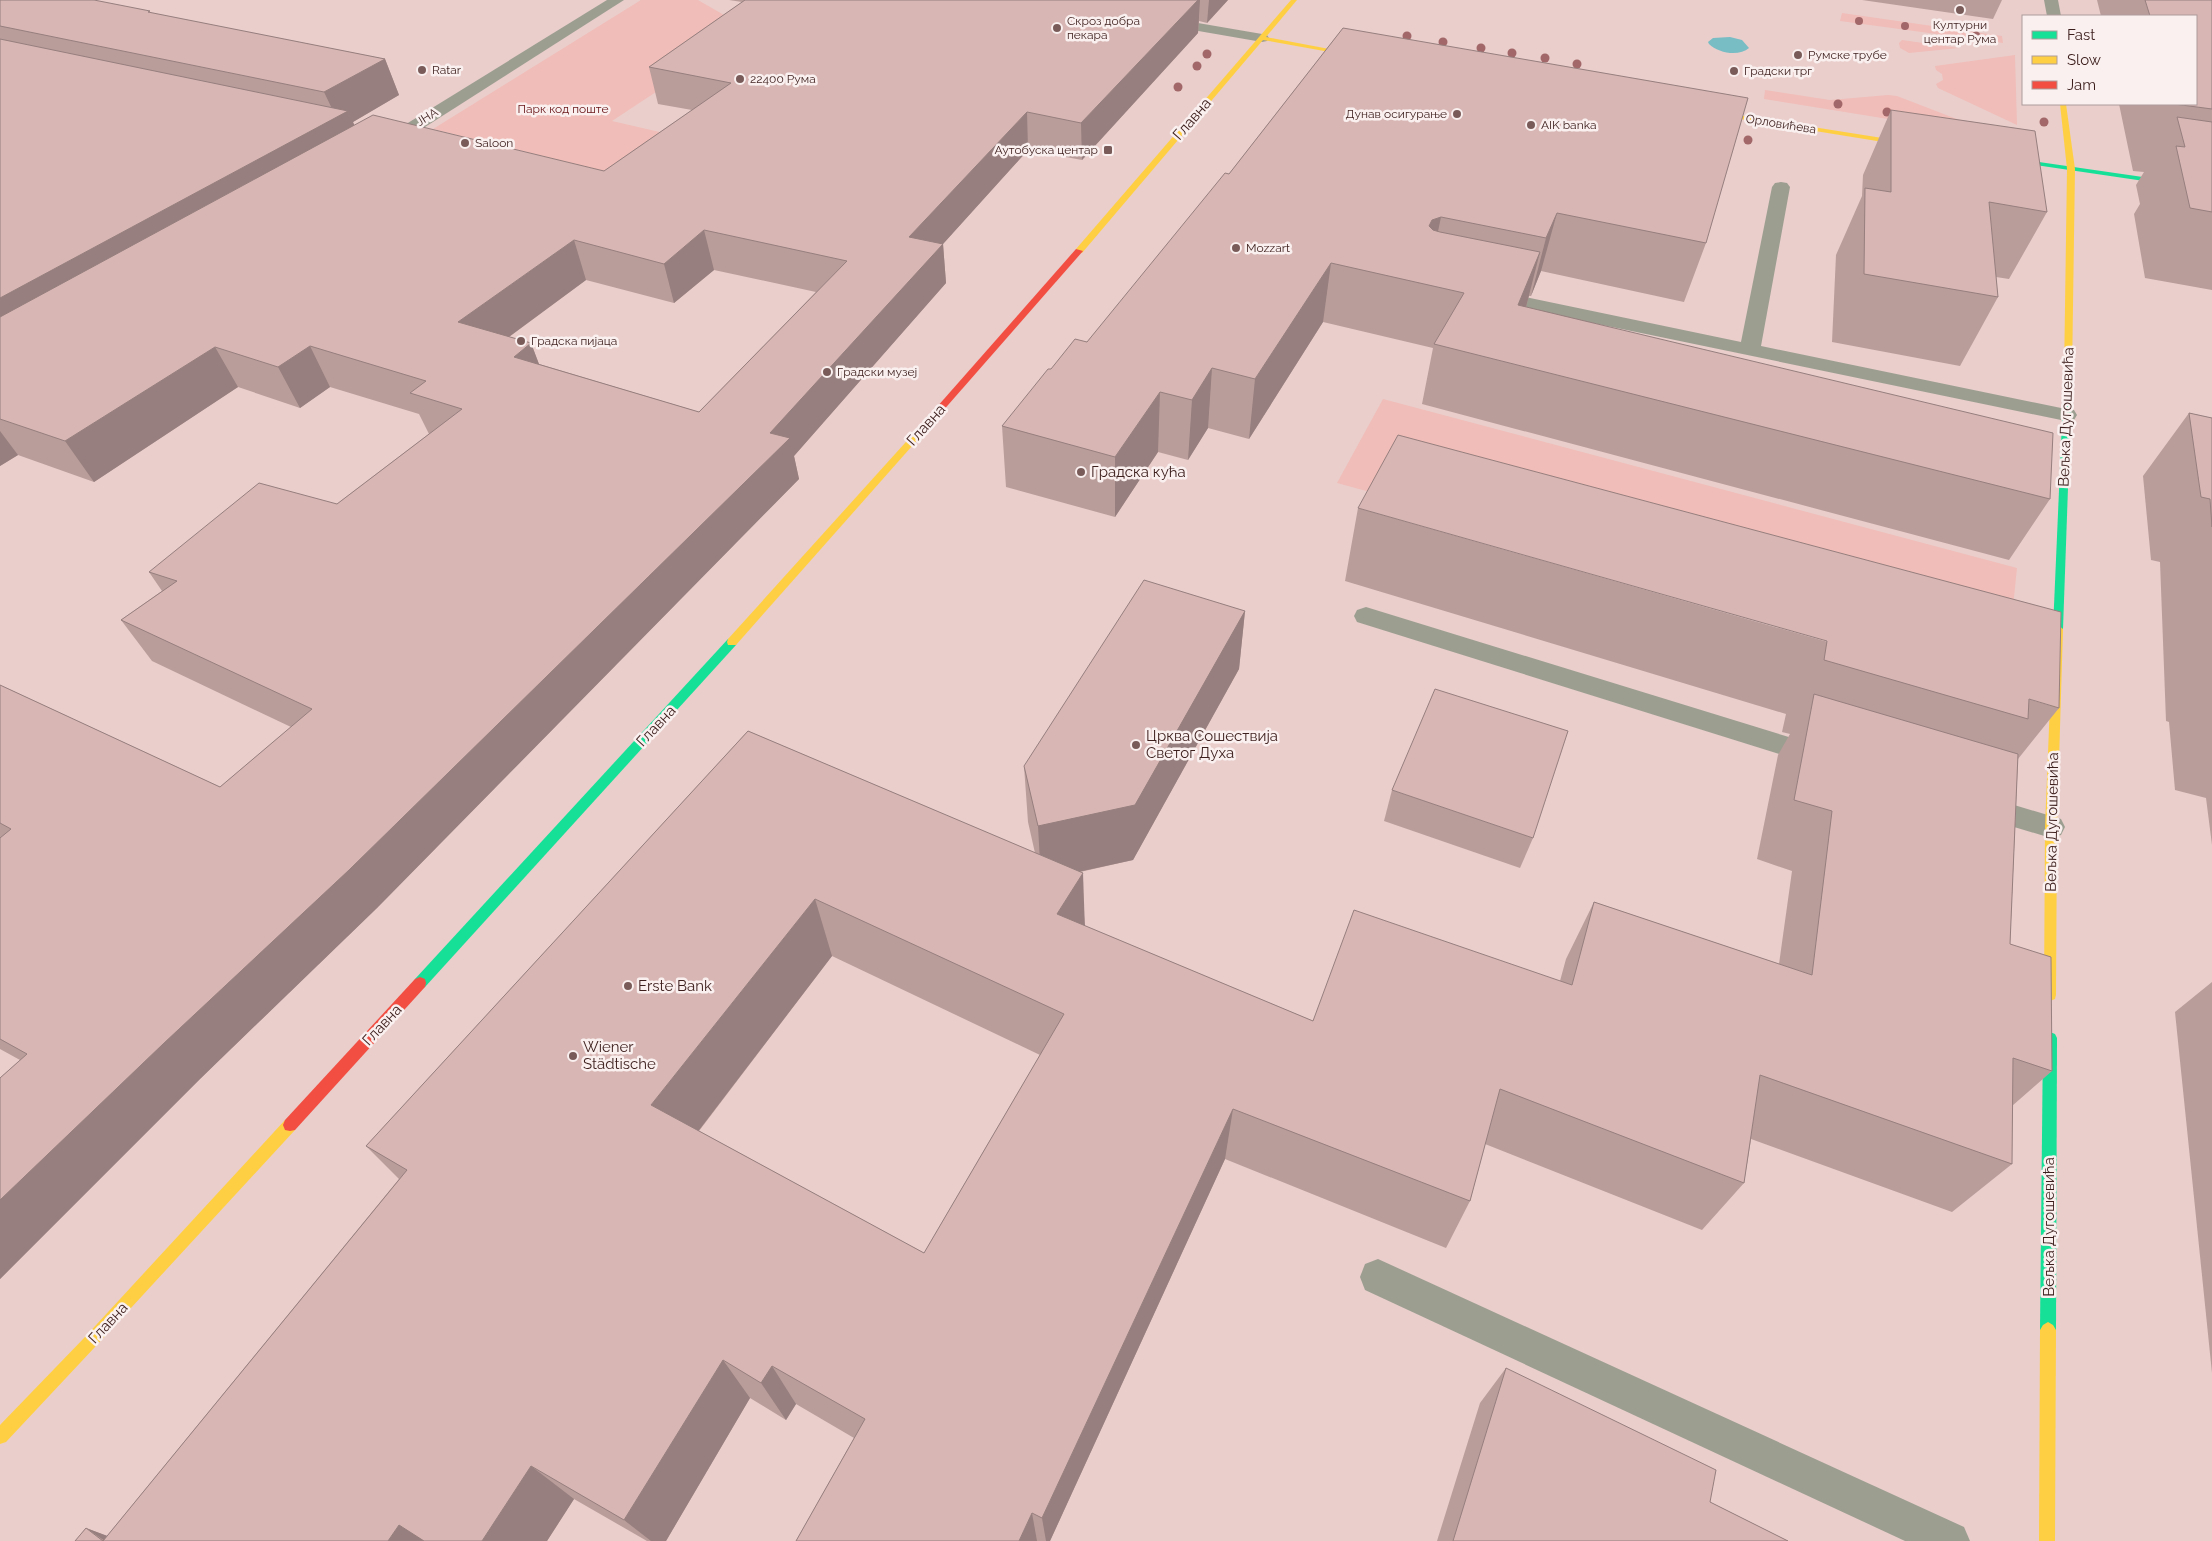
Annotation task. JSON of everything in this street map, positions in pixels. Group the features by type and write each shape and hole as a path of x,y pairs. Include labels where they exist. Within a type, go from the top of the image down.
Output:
{"street":[{"name":"ЈНА","path":"374,146 617,0"},
{"name":"Главна","path":"0,1436 97,1334 694,685 1036,301 1294,0"},
{"path":"2052,0 2054,15"},
{"path":"1150,19 1376,60"},
{"name":"Вељка Дугошевића","path":"2050,1006 2051,827 2066,415 2071,169 2063,105"},
{"name":"Орловићева","path":"1692,110 1925,146"},
{"path":"1993,157 2212,189"},
{"path":"1750,350 1781,187"},
{"path":"1468,291 2066,415"},
{"path":"1366,616 1842,763"},
{"path":"1956,798 2051,827"},
{"name":"Вељка Дугошевића","path":"2047,1541 2050,1026"},
{"path":"1378,1277 1950,1541"}],"green space":[{"name":"Парк код поште","path":"641,0 698,0 750,30 612,121 690,139 636,180 433,129"},
{"path":"1842,13 2002,36 2003,43 1840,21"},
{"path":"1902,40 1959,48 1909,53 1900,48 1899,43"},
{"path":"2015,55 2017,125 1938,88 1936,84 1943,80 1942,74 1936,70 1935,66"},
{"path":"1765,90 1830,100 1888,95 1897,96 2006,138 1764,99"},
{"path":"1383,399 2017,568 2007,666 1337,483"}],"water":[{"path":"1730,37 1742,40 1749,48 1745,51 1729,53 1718,50 1708,42 1713,38"}],"building":[{"path":"0,0 94,0 385,59 324,92 0,26"},
{"path":"745,0 1198,0 1081,123 1027,112 909,237 943,244 770,433 790,438 349,870 0,1200 0,1078 27,1054 0,1039 0,838 11,829 0,823 0,685 220,787 312,709 121,620 177,581 149,572 259,483 337,504 462,409 410,393 426,381 310,346 278,367 215,347 65,441 0,419 0,317 373,115 604,171 731,83 649,67","holes":["704,230 847,261 699,412 514,357 531,343 458,322 574,240 664,264"]},
{"path":"2145,0 2212,0 2212,109 2182,105 2197,105 2197,15 2150,15"},
{"path":"1343,28 1748,98 1706,243 1557,213 1546,238 1441,217 1432,220 1429,226 1433,230 1440,232 1540,252 1518,305 2053,433 2050,499 1434,344 1464,293 1331,263 1255,379 1212,368 1192,400 1160,392 1115,457 1002,426 1075,339 1087,342 1225,173 1229,174"},
{"path":"0,39 348,111 0,298"},
{"path":"1891,110 2035,131 2047,212 1989,202 1998,297 1864,274 1865,188 1891,192"},
{"path":"2177,117 2212,122 2212,212 2190,208 2176,146 2185,147"},
{"path":"2189,413 2212,418 2212,527 2210,499 2201,497"},
{"path":"1398,435 2061,612 2059,708 2029,699 2028,719 1824,660 1827,641 1358,508"},
{"path":"1144,580 1245,611 1135,805 1038,826 1024,766"},
{"path":"1435,689 1568,731 1533,838 1392,790"},
{"path":"1814,694 2018,754 2010,944 2051,957 2052,1071 2013,1058 2012,1164 1760,1075 1744,1183 1500,1089 1470,1201 1233,1109 1042,1518 1032,1513 1019,1541 796,1541 865,1419 772,1366 761,1383 723,1360 624,1520 531,1466 482,1541 424,1541 399,1525 388,1541 103,1541 407,1170 366,1146 748,731 1083,873 1057,914 1313,1021 1354,910 1572,985 1594,902 1812,975 1832,811 1794,800","holes":["815,899 1064,1014 924,1253 651,1105"]},
{"path":"1506,1368 1716,1470 1710,1502 1788,1541 1453,1541"},
{"path":"86,1528 103,1541 75,1541"}],"traffic: fast":[{"path":"2004,159 2212,189"},
{"path":"2058,629 2068,375"},
{"path":"420,983 732,642"},
{"path":"2048,1330 2050,1038"}],"traffic: slow":[{"path":"1079,251 1294,0"},
{"path":"1262,38 1361,57"},
{"path":"2063,105 2071,169 2068,375"},
{"path":"1705,112 1914,145"},
{"path":"732,642 917,435"},
{"path":"2050,995 2051,827 2058,629"},
{"path":"0,1436 90,1342 290,1125"},
{"path":"2047,1541 2048,1330"}],"traffic: jam":[{"path":"917,435 1079,251"},
{"path":"290,1125 420,983"}],"place":[{"name":"Културни центар Рума","path":"1960,10"},
{"name":"Скроз добра пекара","path":"1057,28"},
{"name":"Румске трубе","path":"1798,55"},
{"name":"Ratar","path":"422,70"},
{"name":"Градски трг","path":"1734,71"},
{"name":"22400 Рума","path":"740,79"},
{"name":"Дунав осигурање","path":"1457,114"},
{"name":"AIK banka","path":"1531,125"},
{"name":"Saloon","path":"465,143"},
{"name":"Аутобуска центар","path":"1108,150"},
{"name":"Mozzart","path":"1236,248"},
{"name":"Градска пијаца","path":"521,341"},
{"name":"Градски музеј","path":"827,372"},
{"name":"Градска кућа","path":"1081,472"},
{"name":"Црква Сошествија Светог Духа","path":"1136,745"},
{"name":"Erste Bank","path":"628,986"},
{"name":"Wiener Städtische","path":"573,1056"}]}
